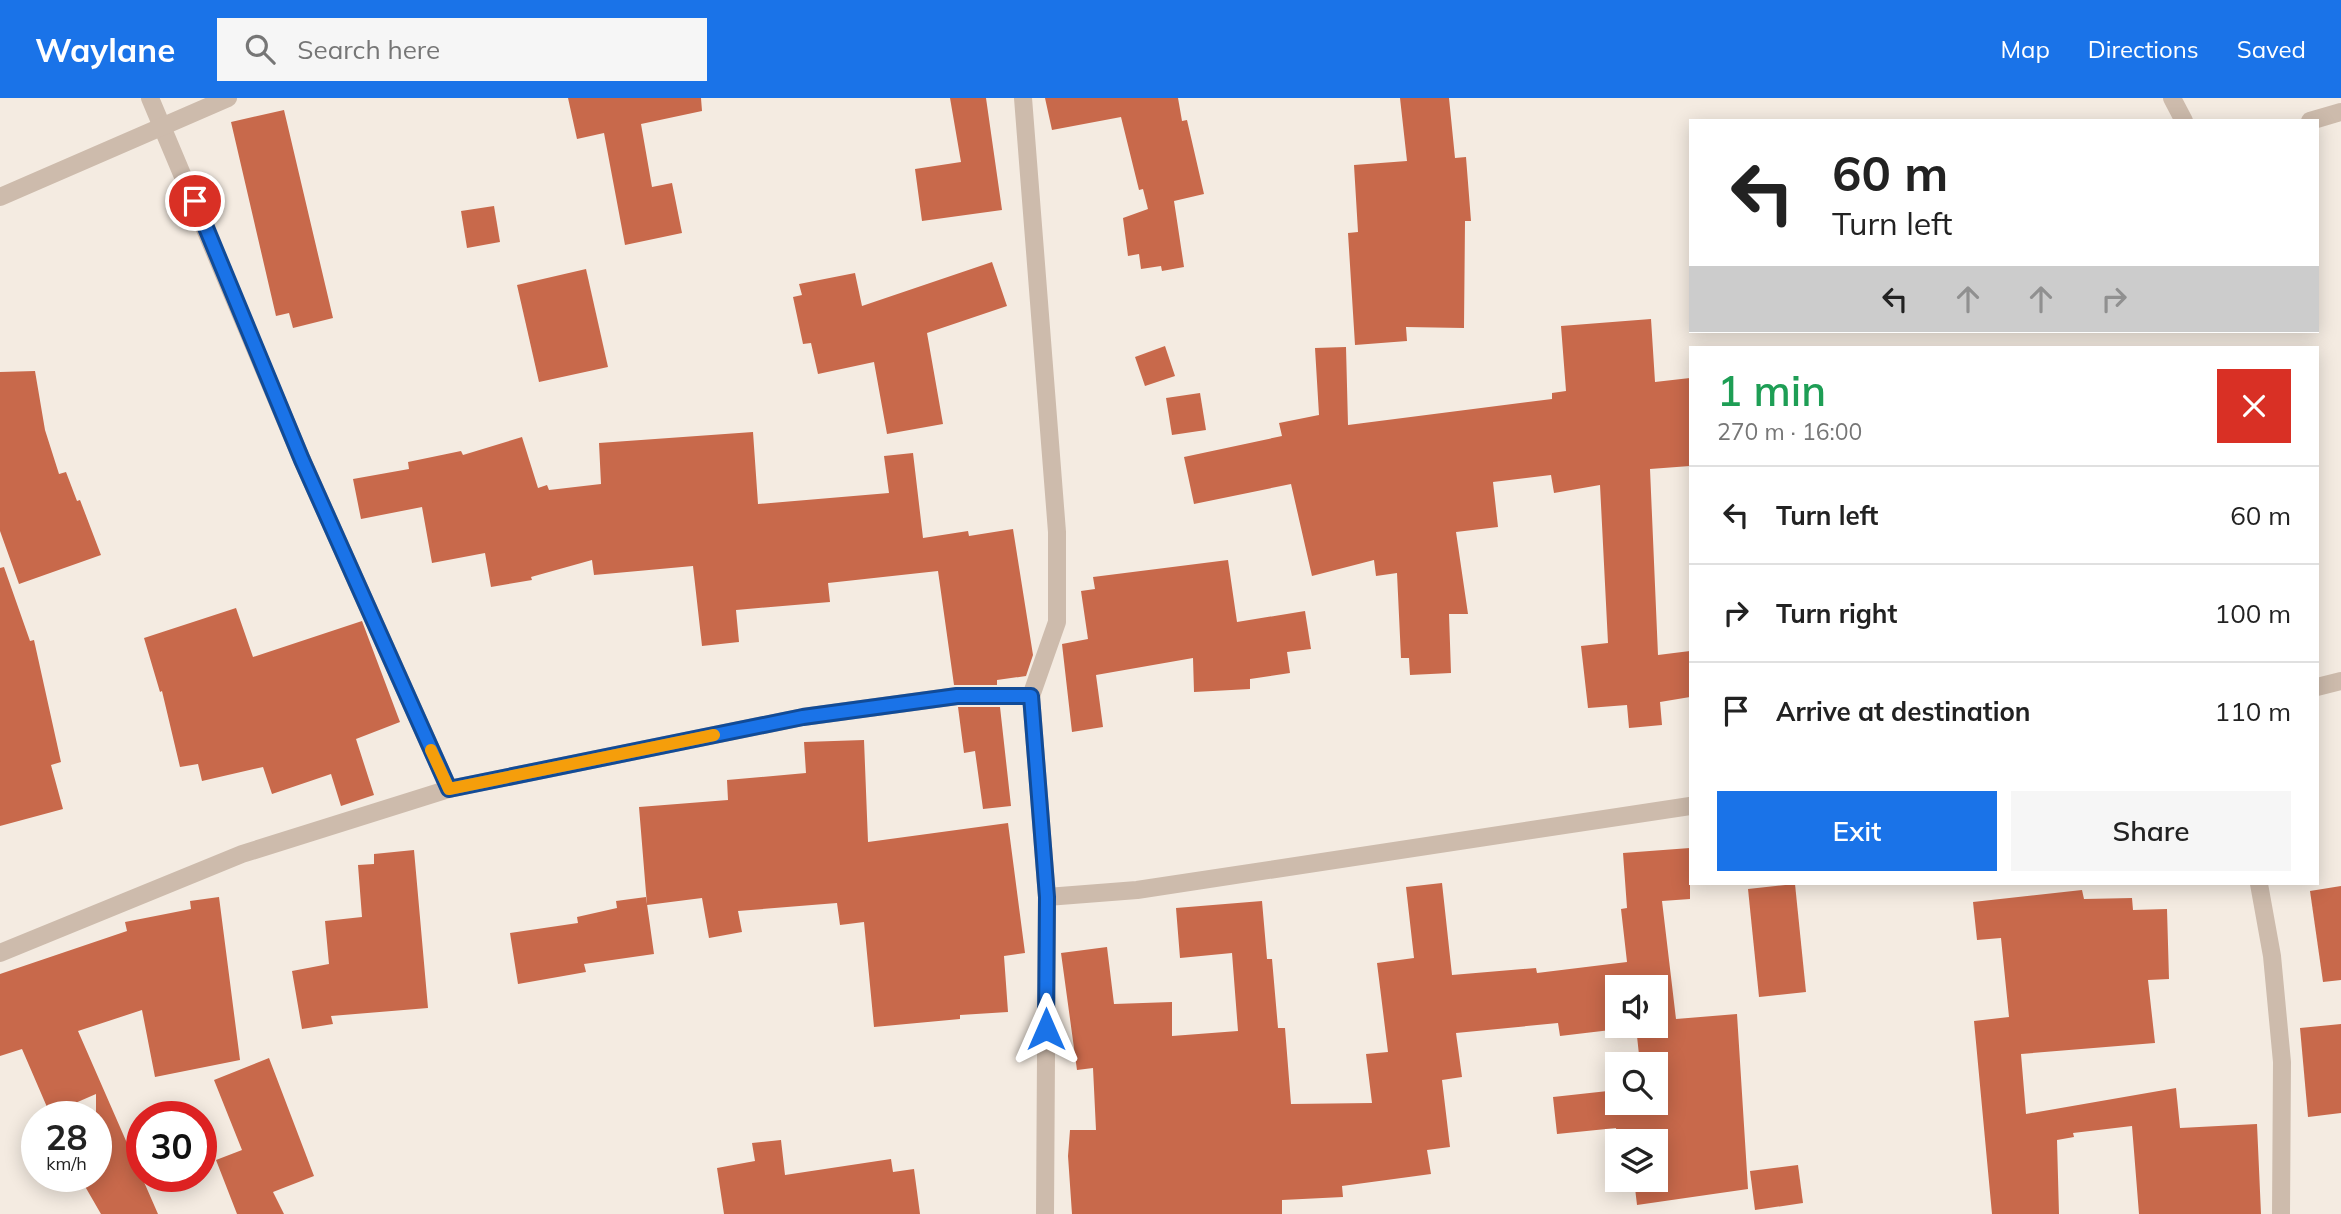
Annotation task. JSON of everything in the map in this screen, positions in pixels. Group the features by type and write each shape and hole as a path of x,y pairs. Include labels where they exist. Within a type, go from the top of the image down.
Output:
{"street":[{"path":"150,98 302,460 449,789"},
{"path":"0,197 162,124 228,98"},
{"path":"1023,98 1058,532 1057,622 1031,696 1047,897 1045,1214"},
{"path":"2172,98 2183,119"},
{"path":"2317,119 2341,112"},
{"path":"2319,686 2341,681"},
{"path":"0,953 242,854 449,789 803,717 957,696 1031,696"},
{"path":"1047,897 1137,890 1689,806"},
{"path":"2259,885 2272,956 2282,1062 2281,1214"}],"building":[{"path":"568,98 701,98 702,111 641,124 652,187 672,183 682,233 625,245 604,133 577,139"},
{"path":"950,98 986,98 1002,210 922,221 915,169 961,162"},
{"path":"1045,98 1178,98 1182,121 1187,120 1204,194 1174,201 1184,267 1162,271 1161,266 1141,269 1139,254 1128,256 1123,218 1148,209 1143,189 1139,190 1121,117 1052,130"},
{"path":"1400,98 1449,98 1455,158 1466,157 1471,221 1465,221 1464,328 1406,327 1407,341 1355,345 1348,233 1358,232 1354,165 1407,161"},
{"path":"284,110 333,318 293,328 289,313 276,316 231,122"},
{"path":"494,206 500,242 467,248 461,211"},
{"path":"992,262 1007,306 927,333 943,424 887,434 874,362 818,374 811,343 803,344 793,297 802,295 799,284 855,273 862,306"},
{"path":"586,269 608,367 539,382 517,285"},
{"path":"1651,319 1655,382 1689,378 1689,466 1650,469 1658,655 1689,651 1689,697 1660,702 1662,725 1629,728 1627,705 1588,708 1581,646 1608,643 1600,485 1554,493 1551,475 1493,482 1498,527 1456,532 1468,614 1449,614 1451,673 1410,675 1409,658 1401,658 1397,573 1376,576 1374,560 1312,576 1291,484 1194,504 1184,457 1282,436 1279,423 1319,415 1315,348 1346,347 1348,425 1552,399 1552,393 1566,391 1561,326"},
{"path":"1165,346 1175,376 1145,386 1135,357"},
{"path":"35,371 45,430 59,474 66,472 101,555 19,584 0,531 0,372"},
{"path":"1200,393 1206,430 1172,435 1166,398"},
{"path":"753,432 758,504 889,493 884,456 913,453 923,538 968,531 969,536 1013,529 1033,655 1026,676 997,680 997,685 954,685 938,571 828,583 830,602 736,610 739,642 702,646 693,566 594,575 592,560 531,577 532,580 491,587 485,553 432,563 422,507 361,519 353,479 409,469 408,462 461,451 463,455 522,437 538,488 547,485 549,490 601,484 599,443"},
{"path":"1228,560 1237,622 1305,611 1311,649 1287,652 1290,673 1250,679 1250,689 1194,692 1193,658 1096,675 1103,727 1072,732 1062,644 1088,639 1081,591 1095,589 1093,577"},
{"path":"4,567 30,641 34,640 61,762 51,765 63,809 0,826 0,568"},
{"path":"236,608 253,657 362,621 400,722 356,739 374,795 341,806 331,774 272,794 263,767 202,781 198,764 180,767 162,691 160,692 144,638"},
{"path":"958,707 1000,707 1011,806 983,809 975,751 964,753"},
{"path":"864,740 868,842 1008,823 1025,953 1004,956 1008,1012 960,1015 960,1019 874,1027 864,922 840,925 837,903 738,911 742,932 709,938 702,898 647,905 639,807 728,800 727,780 806,773 804,742"},
{"path":"1689,848 1690,899 1662,901 1676,1019 1737,1014 1748,1189 1637,1205 1635,1192 1668,1192 1668,1129 1616,1128 1557,1134 1553,1097 1605,1091 1605,1115 1668,1115 1668,1052 1639,1052 1637,1038 1668,1038 1668,975 1605,975 1605,1031 1560,1036 1558,1023 1456,1033 1462,1077 1442,1080 1450,1147 1427,1150 1431,1174 1342,1186 1343,1197 1282,1200 1282,1214 1072,1214 1068,1156 1070,1130 1096,1130 1093,1068 1077,1070 1061,953 1107,947 1114,1004 1172,1002 1172,1036 1238,1031 1232,953 1180,958 1176,908 1262,901 1267,959 1272,959 1278,1028 1285,1028 1291,1104 1372,1103 1366,1054 1388,1052 1377,963 1414,958 1406,887 1442,883 1452,975 1536,968 1537,973 1627,962 1621,909 1627,908 1623,853"},
{"path":"414,850 428,1008 331,1016 333,1024 302,1029 292,971 329,964 325,921 362,917 358,865 374,864 374,854"},
{"path":"1795,885 1806,992 1759,997 1748,889"},
{"path":"2341,886 2341,980 2323,982 2310,891"},
{"path":"2082,890 2084,899 2132,898 2133,910 2167,909 2169,979 2148,980 2155,1043 2021,1054 2026,1114 2176,1088 2180,1128 2257,1124 2261,1214 2139,1214 2132,1126 2073,1133 2074,1137 2057,1140 2059,1214 1992,1214 1974,1021 2009,1017 2001,938 1977,940 1973,902"},
{"path":"219,897 240,1060 155,1077 142,1010 78,1031 109,1101 96,1101 96,1094 80,1101 44,1101 22,1049 0,1056 0,974 127,931 125,922 191,909 190,901"},
{"path":"646,897 654,954 584,964 586,972 518,984 510,933 578,923 577,917 617,908 616,901"},
{"path":"2341,1024 2341,1113 2308,1117 2300,1028"},
{"path":"269,1058 314,1176 273,1192 284,1214 237,1214 217,1160 242,1150 214,1080"},
{"path":"112,1109 126,1141 126,1192 148,1192 158,1214 101,1214 88,1192 112,1192"},
{"path":"781,1140 785,1175 891,1159 893,1172 914,1169 920,1214 724,1214 717,1168 755,1161 752,1143"},
{"path":"1798,1165 1803,1203 1755,1210 1750,1171"}],"slow traffic":[{"path":"431,750 449,789 714,735"}],"route":[{"path":"195,201 302,460 449,789 803,717 957,696 1031,696 1047,897 1046,1029"}]}
